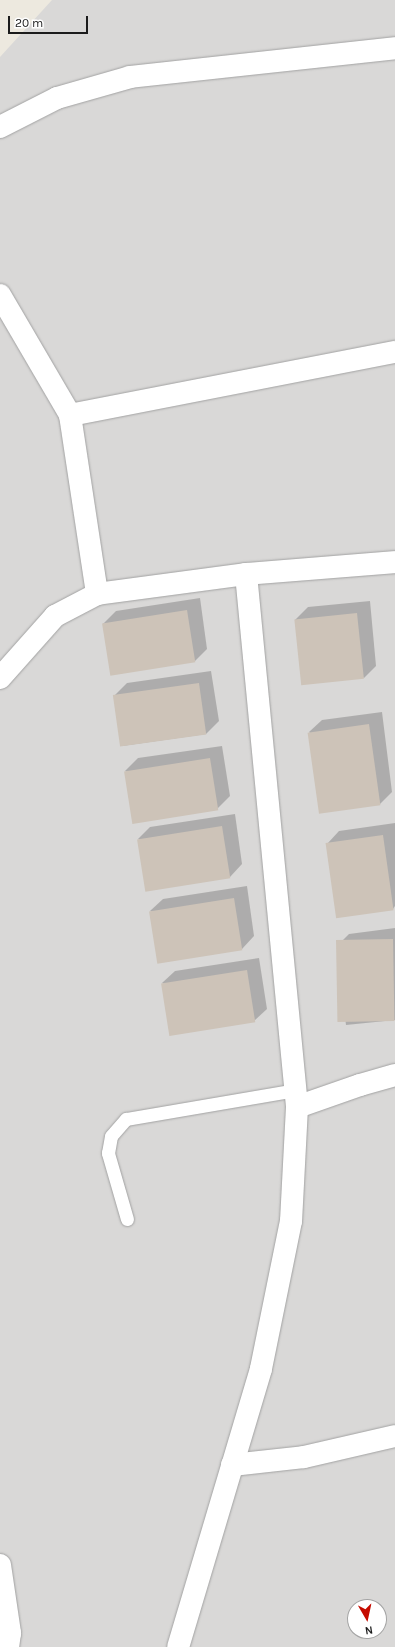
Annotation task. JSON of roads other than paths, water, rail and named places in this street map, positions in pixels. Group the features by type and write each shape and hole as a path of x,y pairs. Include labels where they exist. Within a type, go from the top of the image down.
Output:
{"street":[{"path":"0,127 57,98 130,77 395,48"},
{"path":"0,295 70,415 98,594"},
{"path":"70,415 395,352"},
{"path":"0,678 55,616 98,594 246,574 395,562"},
{"path":"178,1647 261,1369 291,1221 296,1099 246,574"},
{"path":"296,1099 360,1085 395,1075"},
{"path":"232,1465 304,1457 395,1436"},
{"path":"0,1565 10,1633 8,1647"}],"lane":[{"path":"127,1219 108,1153 111,1136 126,1119 296,1099"}]}
